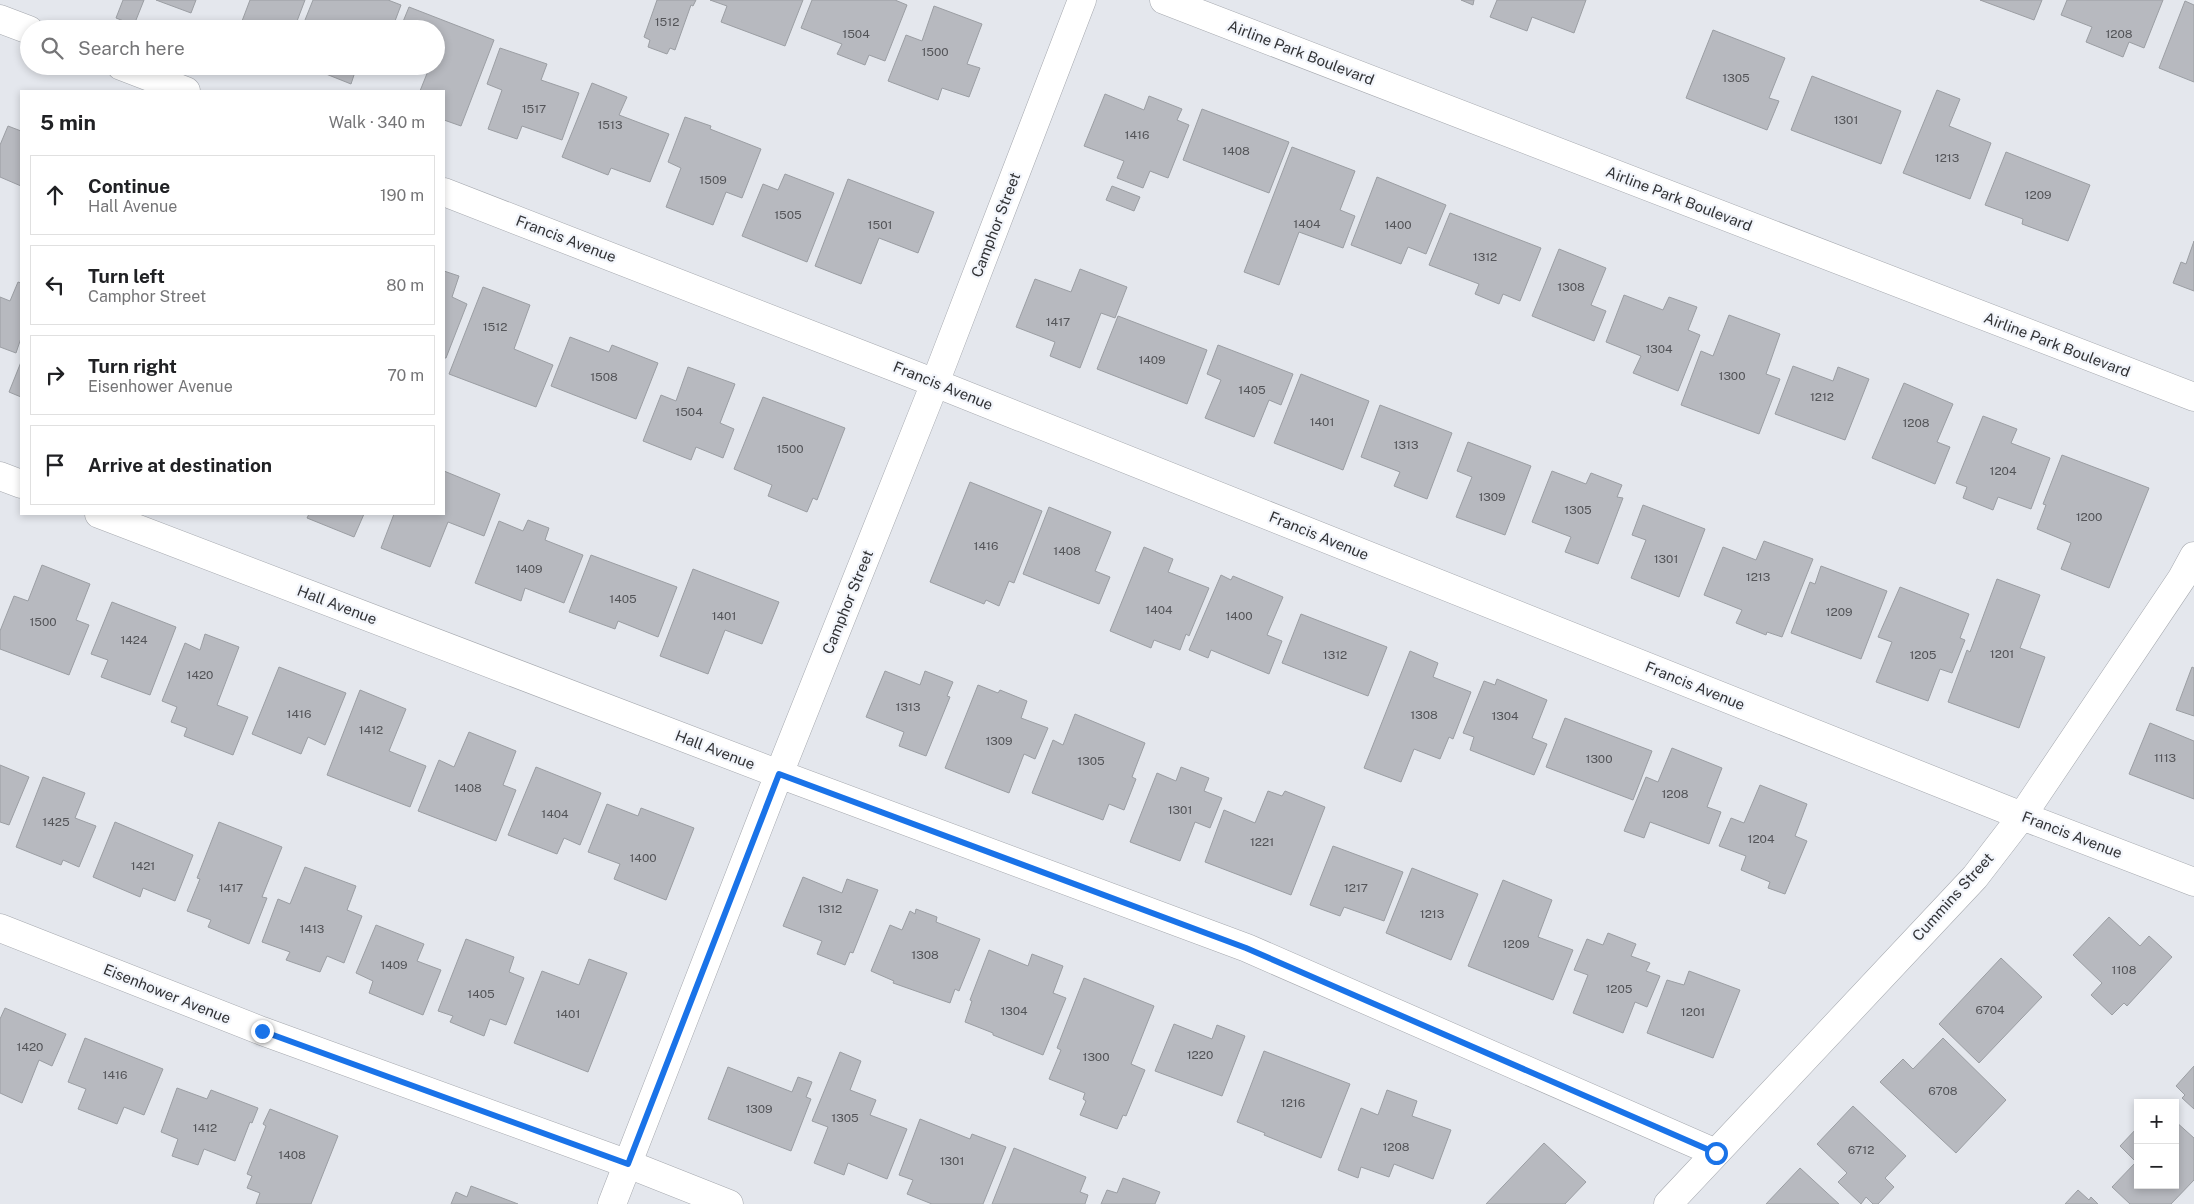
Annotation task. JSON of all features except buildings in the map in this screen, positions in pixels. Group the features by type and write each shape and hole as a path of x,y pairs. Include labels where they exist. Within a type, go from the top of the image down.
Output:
{"street":[{"name":"Camphor Street","path":"612,1204 779,774 936,383 1082,0"},
{"name":"Airline Park Boulevard","path":"1164,0 2194,398"},
{"path":"0,19 20,27"},
{"path":"144,75 183,90"},
{"name":"Francis Avenue","path":"445,192 936,383 2022,816 2194,882"},
{"path":"0,476 20,484"},
{"name":"Hall Avenue","path":"102,515 779,774 1246,948 1716,1153"},
{"name":"Cummins Street","path":"1668,1204 1975,877 2022,816 2182,578 2194,556"},
{"name":"Eisenhower Avenue","path":"0,928 262,1031 628,1164 729,1204"}],"route":[{"path":"262,1031 628,1164 779,774 1246,948 1716,1153"}]}
